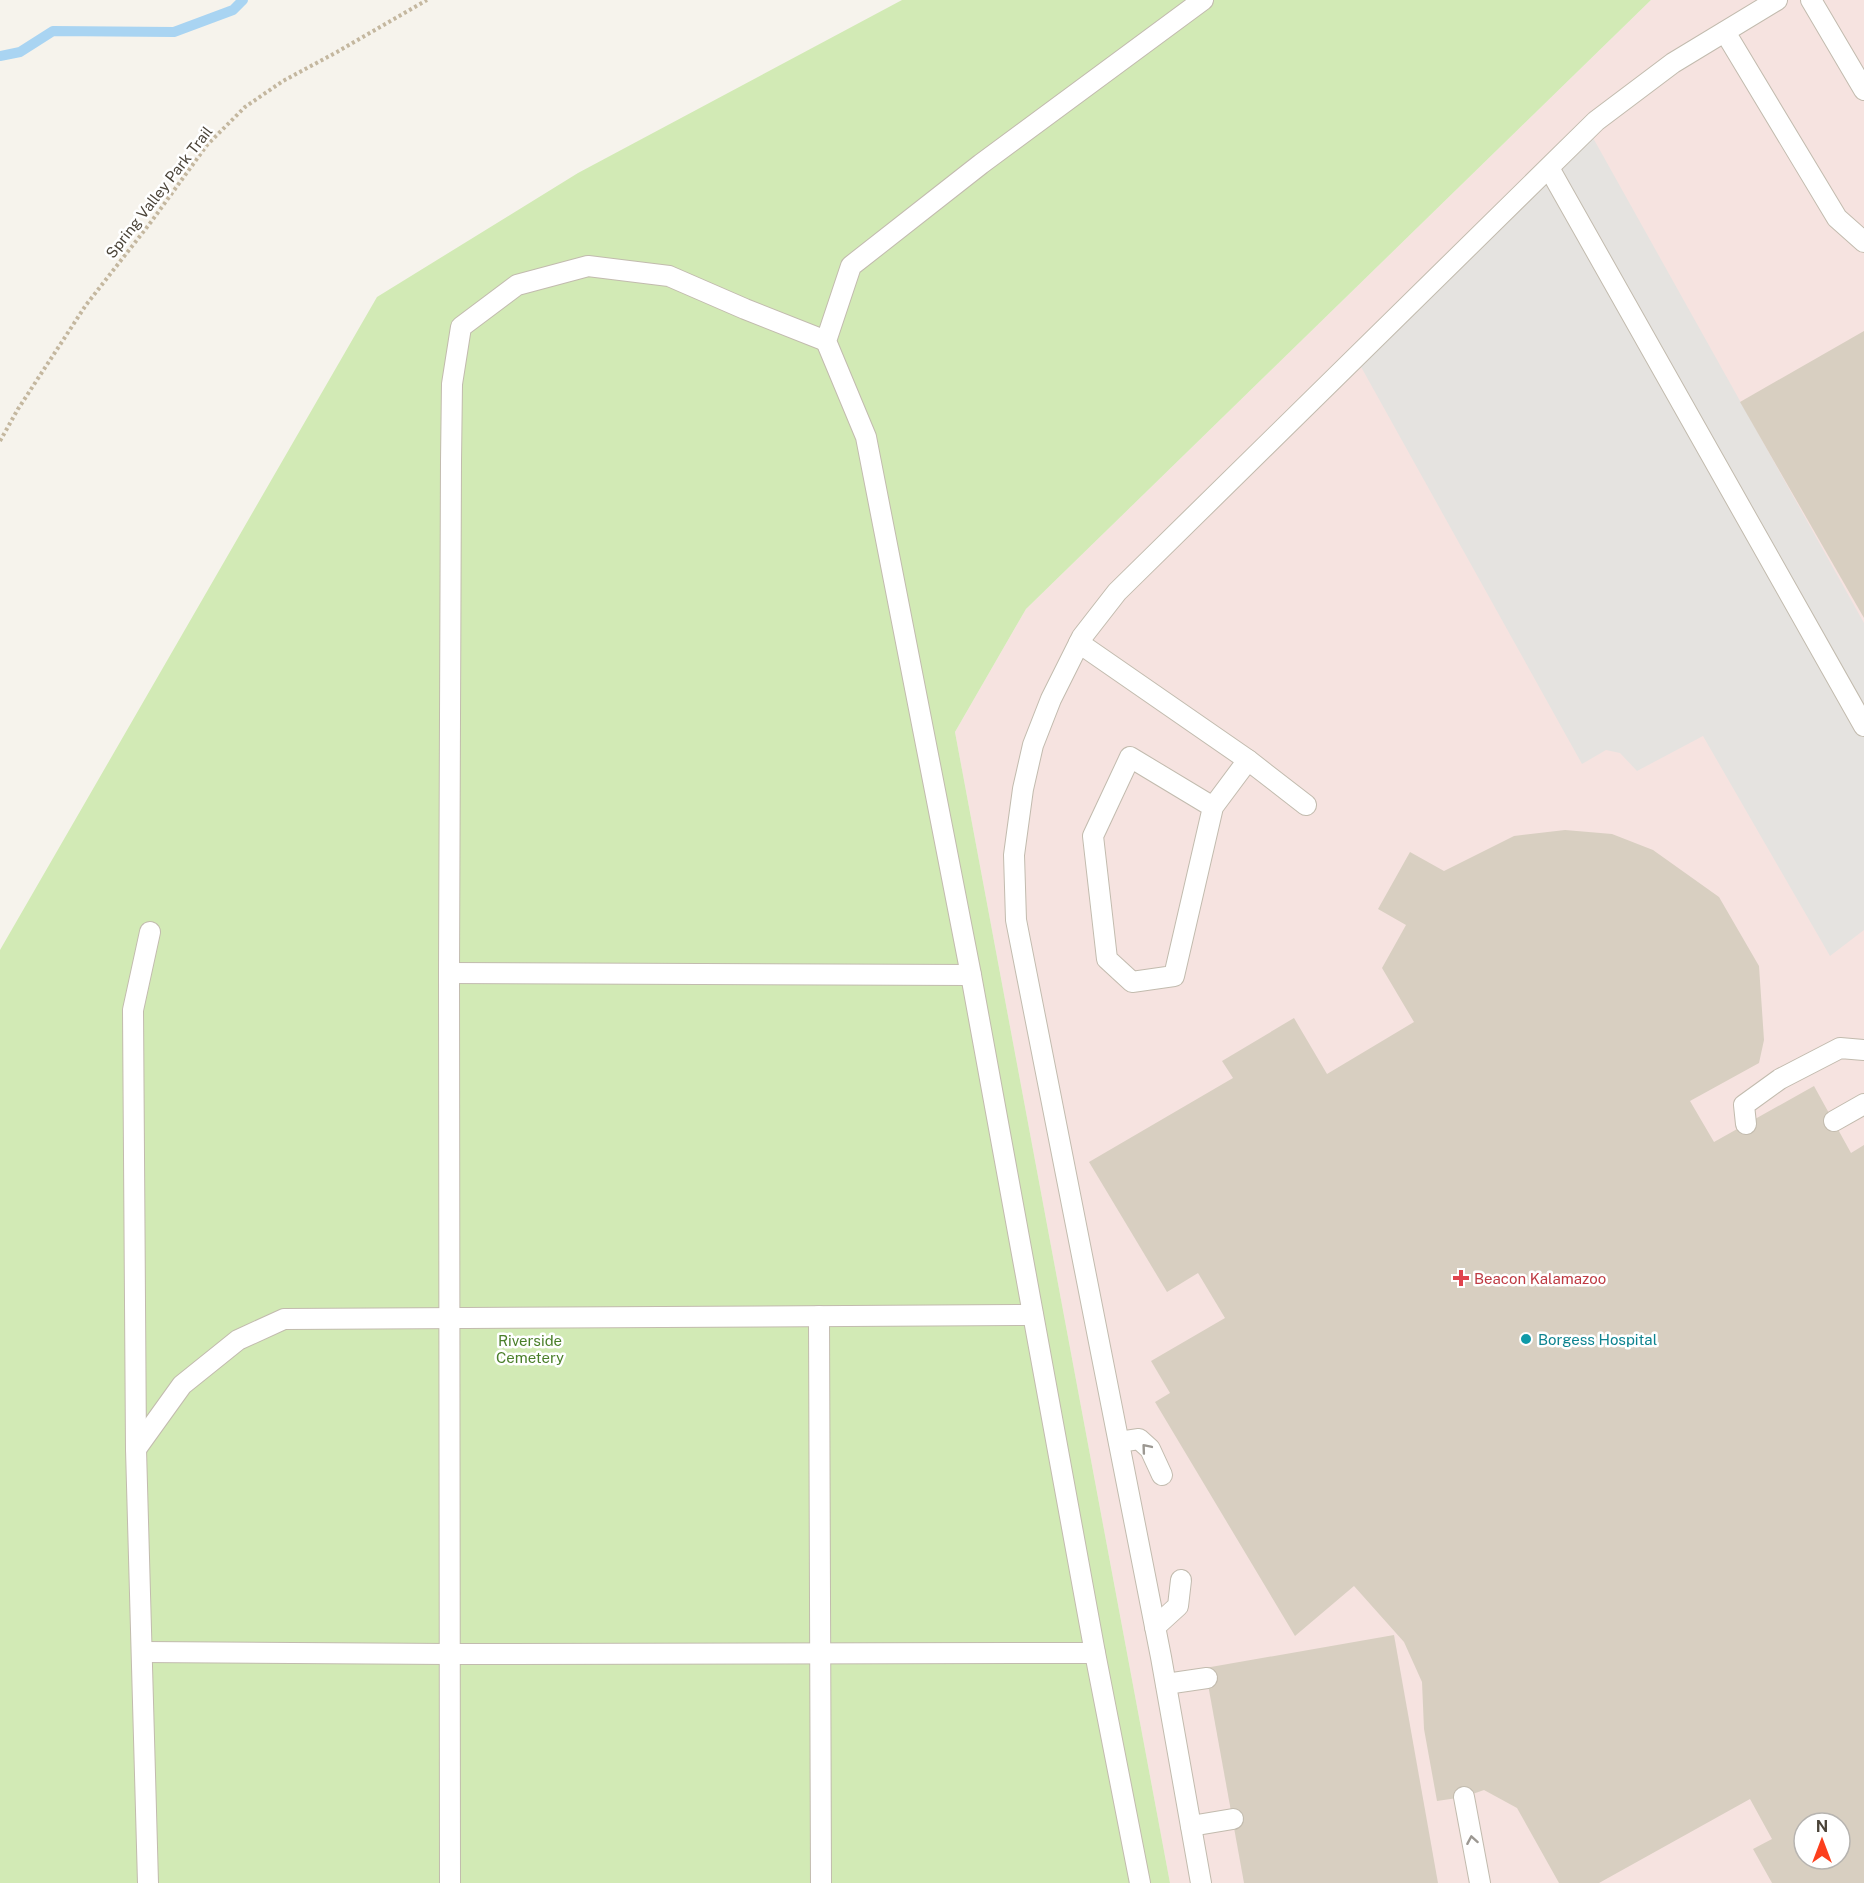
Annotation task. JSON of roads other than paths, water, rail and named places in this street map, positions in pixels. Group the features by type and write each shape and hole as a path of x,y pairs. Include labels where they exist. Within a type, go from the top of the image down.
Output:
{"lane":[{"path":"1140,1883 1095,1653 971,975 866,437 826,341 851,266 981,164 1203,0"},
{"path":"1201,1883 1166,1684 1016,920 1014,855 1023,789 1033,745 1051,699 1079,643 1117,592 1596,121 1673,63 1777,0"},
{"path":"1811,0 1864,90"},
{"path":"1725,32 1837,218 1864,242"},
{"path":"1549,168 1864,726"},
{"path":"450,1883 448,1654 452,384 461,327 518,285 588,266 669,276 826,341"},
{"path":"1079,643 1248,760 1306,805"},
{"path":"1213,807 1131,758 1094,836 1107,959 1132,982 1174,976 1213,807 1248,760"},
{"path":"148,1883 136,1449 133,1010 150,932"},
{"path":"449,973 971,975"},
{"path":"1746,1124 1744,1105 1780,1079 1840,1048 1864,1050"},
{"path":"1834,1121 1864,1104"},
{"path":"136,1449 182,1385 238,1340 284,1319 1033,1315"},
{"path":"819,1316 821,1883"},
{"path":"1119,1442 1139,1439 1150,1449 1162,1475"},
{"path":"1155,1627 1178,1606 1181,1580"},
{"path":"142,1652 1095,1653"},
{"path":"1166,1684 1207,1678"},
{"path":"1464,1797 1479,1883"},
{"path":"1191,1826 1233,1819"}],"waterway":[{"path":"0,56 20,52 53,31 174,32 233,10 243,0"}],"place":[{"name":"Beacon Kalamazoo","path":"1461,1278"},
{"name":"Borgess Hospital","path":"1526,1339"}],"park label":[{"name":"Riverside Cemetery","path":"530,1348"}]}
